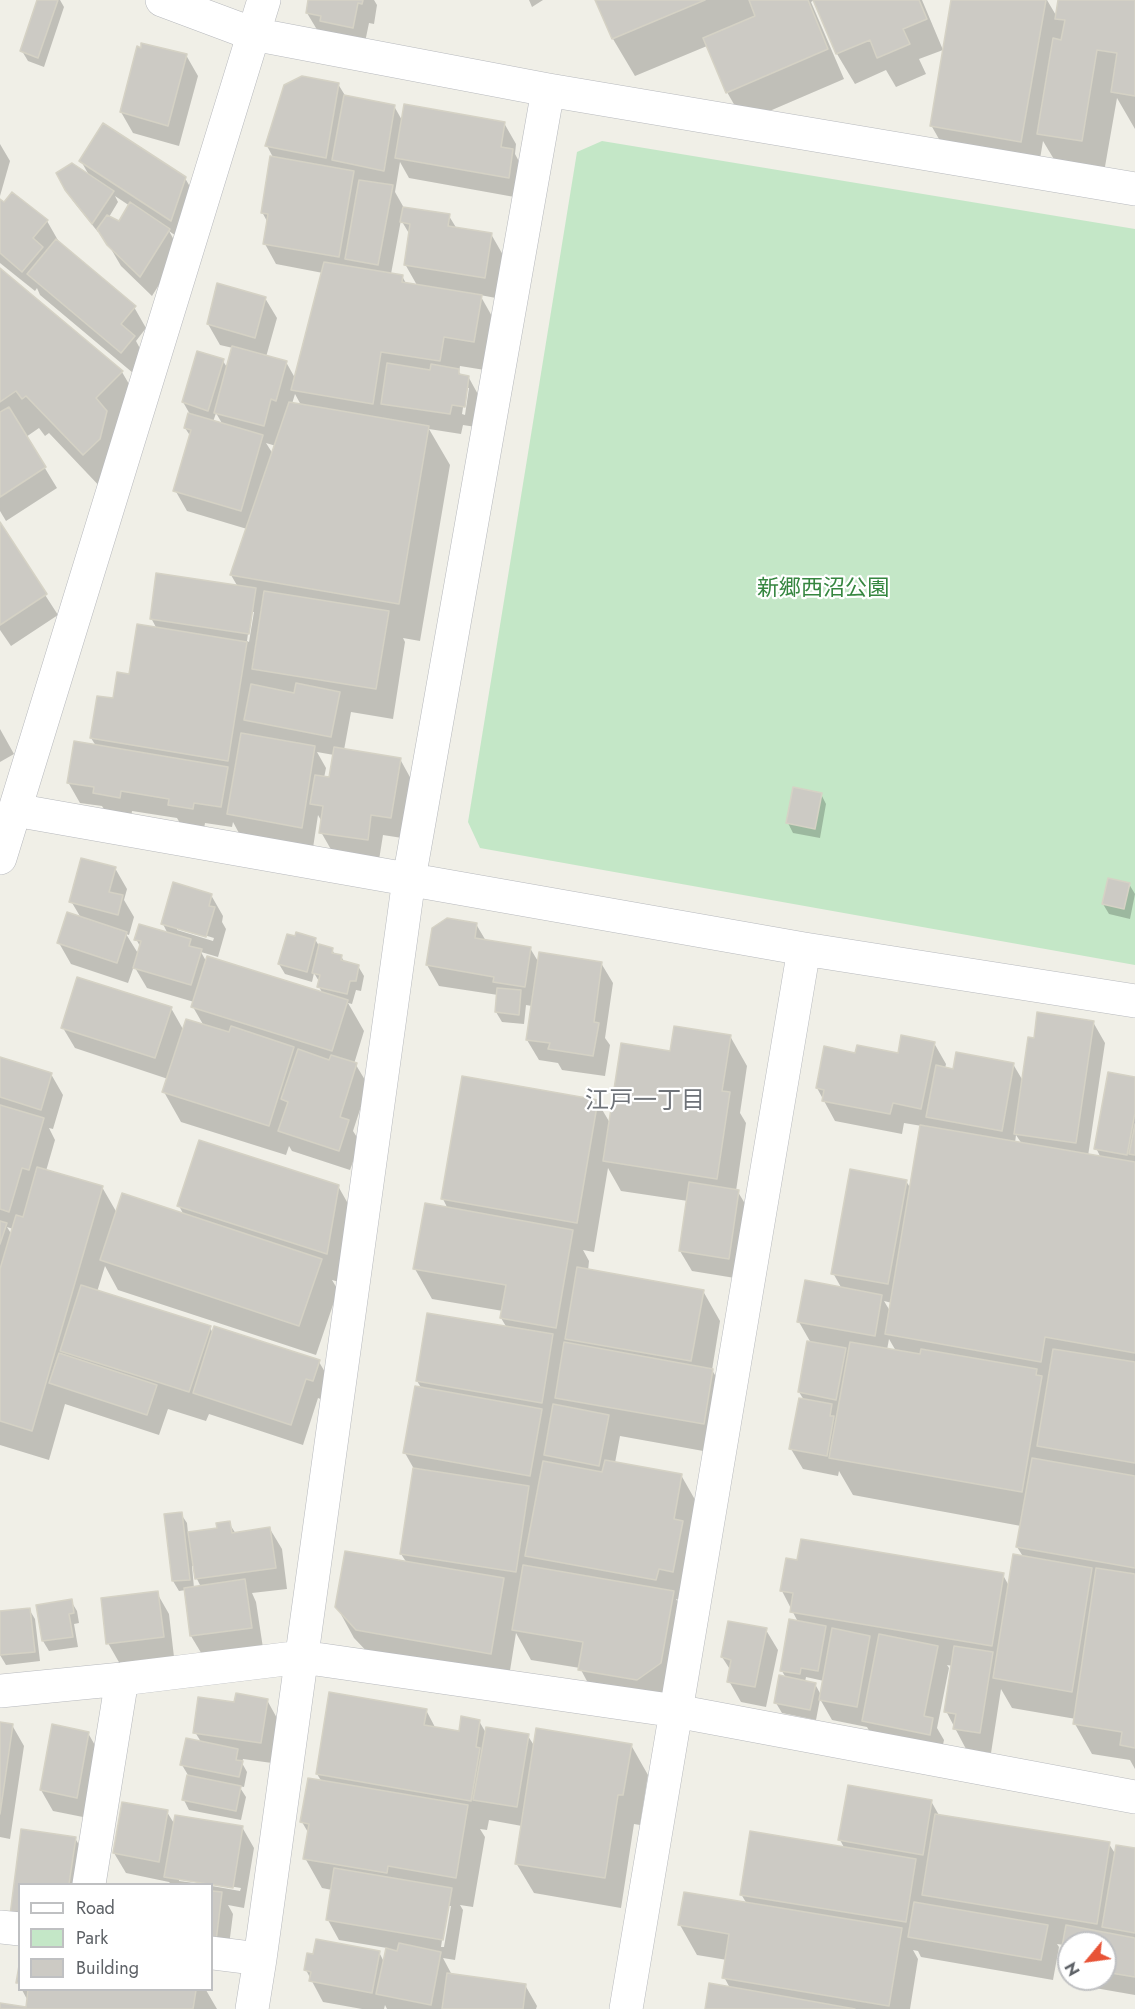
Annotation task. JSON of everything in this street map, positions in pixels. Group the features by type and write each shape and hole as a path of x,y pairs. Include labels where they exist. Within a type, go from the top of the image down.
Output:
{"street":[{"path":"162,0 253,34 548,90 1135,189"},
{"path":"0,858 264,0"},
{"path":"252,2009 409,879 548,90"},
{"path":"15,810 804,949 1135,1001"},
{"path":"626,2009 804,949"},
{"path":"0,1691 302,1657 676,1711 1135,1797"},
{"path":"89,1883 122,1679"},
{"path":"0,1927 18,1929"},
{"path":"213,1953 260,1959"}],"green space":[{"name":"新郷西沼公園","path":"602,141 1135,229 1135,965 480,848 468,822 577,152"}],"building":[{"path":"37,0 58,0 38,58 20,51"},
{"path":"308,0 363,0 362,4 358,3 353,28 320,21 321,16 306,13"},
{"path":"595,0 705,0 612,39"},
{"path":"749,0 808,0 828,49 726,93 703,38 755,16"},
{"path":"813,0 919,0 927,19 903,29 910,44 877,58 870,40 836,54"},
{"path":"951,0 1046,0 1021,142 930,126"},
{"path":"1058,0 1135,0 1135,96 1111,92 1117,53 1097,50 1082,141 1037,134 1053,38 1061,40 1065,20 1055,19"},
{"path":"141,43 187,54 168,126 120,112 137,46 141,48"},
{"path":"302,76 339,83 326,158 265,146 284,85"},
{"path":"344,95 395,105 384,171 332,160"},
{"path":"404,104 505,122 501,147 513,149 509,178 395,158"},
{"path":"103,123 186,177 171,221 79,161"},
{"path":"270,156 354,171 339,257 263,244 268,214 261,213"},
{"path":"72,163 114,191 92,224 65,190 56,173"},
{"path":"359,180 393,185 378,265 345,259"},
{"path":"12,192 48,220 33,238 43,247 22,272 0,253 0,199 4,202"},
{"path":"130,202 170,229 140,277 107,245 97,229 107,215 119,221"},
{"path":"403,207 450,214 448,226 492,233 485,278 404,265 410,224 400,222"},
{"path":"56,239 136,306 121,324 135,336 121,353 27,274"},
{"path":"324,262 403,275 402,282 482,295 474,342 444,337 440,361 381,352 373,404 291,390"},
{"path":"0,268 123,371 96,398 107,411 100,439 83,455 26,396 22,399 16,391 0,402"},
{"path":"217,283 266,297 255,338 207,324"},
{"path":"232,346 287,361 276,401 271,399 264,426 214,413"},
{"path":"197,351 224,359 208,411 182,402"},
{"path":"387,363 430,370 431,364 459,369 459,374 469,376 465,407 452,405 450,414 381,404"},
{"path":"289,402 429,426 399,604 230,575"},
{"path":"9,407 46,467 0,497 0,412"},
{"path":"188,413 263,435 241,511 173,491 191,430 184,428"},
{"path":"0,522 47,594 0,625"},
{"path":"156,573 256,588 249,634 150,619"},
{"path":"264,591 389,611 376,689 252,669"},
{"path":"137,624 247,642 228,761 90,738 97,696 113,698 117,672 129,674"},
{"path":"296,683 340,692 331,737 244,720 251,684 294,693"},
{"path":"241,733 315,746 302,828 227,814"},
{"path":"74,741 228,767 221,807 194,803 193,809 168,805 169,799 121,791 120,798 93,793 94,787 67,783"},
{"path":"334,747 401,758 391,818 371,815 368,840 319,833 323,806 310,804 315,775 329,777"},
{"path":"793,787 822,793 815,829 786,823"},
{"path":"81,858 116,867 109,892 123,895 118,915 69,902"},
{"path":"1108,878 1130,883 1124,909 1102,904"},
{"path":"173,882 212,894 209,906 215,907 206,937 161,924"},
{"path":"67,912 127,932 117,963 57,943"},
{"path":"447,918 477,923 475,938 531,947 525,987 493,982 494,977 426,965 432,928"},
{"path":"139,924 191,939 189,946 202,949 191,985 133,968 141,941 134,940"},
{"path":"296,932 316,938 307,972 278,964 287,934 295,936"},
{"path":"319,944 333,948 332,953 342,955 341,960 359,965 356,981 350,981 347,994 317,987 320,975 312,973"},
{"path":"539,952 602,962 594,1022 599,1023 593,1056 548,1049 550,1043 526,1040"},
{"path":"207,956 348,1000 332,1051 191,1007"},
{"path":"77,977 172,1007 155,1058 61,1028"},
{"path":"497,988 521,990 519,1015 495,1012"},
{"path":"1037,1012 1094,1021 1076,1143 1014,1134 1028,1037 1034,1038"},
{"path":"186,1019 229,1032 231,1026 294,1047 269,1126 162,1092"},
{"path":"674,1026 731,1035 722,1091 730,1092 717,1179 603,1161 621,1043 670,1051"},
{"path":"901,1035 935,1042 921,1109 893,1103 890,1114 822,1101 824,1090 816,1088 824,1046 855,1053 857,1045 898,1053"},
{"path":"298,1049 329,1060 331,1055 357,1063 340,1117 349,1120 339,1151 278,1131 288,1102 281,1099"},
{"path":"956,1052 1014,1063 1002,1131 926,1117 936,1065 953,1069"},
{"path":"0,1057 52,1073 41,1110 0,1097"},
{"path":"1108,1072 1135,1077 1135,1113 1127,1155 1094,1149"},
{"path":"462,1076 598,1100 577,1223 441,1199"},
{"path":"0,1105 44,1118 29,1170 22,1168 9,1212 0,1209"},
{"path":"1135,1124 1135,1155 1129,1154"},
{"path":"920,1125 1135,1162 1135,1353 1045,1337 1041,1362 885,1334"},
{"path":"199,1140 339,1185 327,1254 177,1206"},
{"path":"37,1167 103,1186 32,1431 0,1421 0,1269 16,1215 23,1217"},
{"path":"850,1169 907,1180 888,1284 831,1274"},
{"path":"689,1182 739,1190 729,1259 679,1251"},
{"path":"122,1193 322,1259 299,1326 100,1260"},
{"path":"425,1203 573,1230 556,1328 500,1318 506,1285 413,1269"},
{"path":"0,1221 7,1223 0,1244"},
{"path":"577,1267 704,1290 691,1361 565,1339"},
{"path":"805,1280 882,1295 875,1336 797,1322"},
{"path":"81,1285 211,1326 189,1392 60,1351"},
{"path":"427,1313 553,1334 542,1403 416,1381"},
{"path":"214,1326 320,1360 313,1381 306,1379 291,1425 193,1393"},
{"path":"807,1341 846,1348 836,1400 798,1392"},
{"path":"564,1342 713,1369 704,1424 555,1398"},
{"path":"850,1342 920,1354 921,1349 1037,1369 1036,1375 1042,1376 1022,1492 829,1458"},
{"path":"1053,1349 1135,1362 1135,1463 1037,1446"},
{"path":"59,1353 157,1385 147,1415 49,1383"},
{"path":"415,1386 542,1409 530,1476 403,1453"},
{"path":"799,1398 832,1404 830,1416 834,1416 827,1456 789,1449"},
{"path":"553,1404 609,1415 599,1466 544,1455"},
{"path":"1032,1458 1135,1476 1135,1568 1016,1547"},
{"path":"605,1460 682,1474 674,1519 683,1521 673,1572 659,1569 656,1580 525,1556 543,1461 602,1472"},
{"path":"413,1468 529,1486 516,1572 400,1554"},
{"path":"182,1512 190,1580 172,1581 164,1514"},
{"path":"230,1521 232,1533 270,1527 276,1568 195,1579 188,1532 217,1528 216,1523"},
{"path":"801,1539 1004,1573 992,1646 790,1612 793,1593 780,1591 786,1558 797,1560"},
{"path":"345,1551 504,1578 491,1654 356,1630 335,1607"},
{"path":"1013,1554 1092,1568 1072,1692 993,1678"},
{"path":"523,1565 674,1591 661,1663 637,1680 578,1670 583,1642 512,1630"},
{"path":"1096,1568 1135,1574 1135,1748 1120,1745 1122,1732 1073,1724"},
{"path":"245,1579 252,1628 190,1636 184,1588"},
{"path":"158,1591 164,1637 106,1644 101,1598"},
{"path":"72,1599 74,1613 69,1614 73,1637 42,1641 36,1605"},
{"path":"30,1608 35,1652 0,1655 0,1611"},
{"path":"789,1619 826,1626 818,1671 801,1668 800,1674 780,1671"},
{"path":"728,1621 767,1628 755,1687 727,1682 731,1660 721,1657"},
{"path":"832,1628 870,1636 857,1707 819,1700"},
{"path":"879,1634 938,1646 924,1716 933,1718 930,1735 862,1721"},
{"path":"954,1646 993,1652 980,1733 953,1729 956,1714 944,1712"},
{"path":"779,1675 816,1683 810,1710 774,1703"},
{"path":"329,1692 427,1709 424,1725 459,1731 461,1716 480,1720 476,1747 480,1748 471,1801 316,1774"},
{"path":"236,1693 268,1699 261,1743 193,1733 198,1697 234,1702"},
{"path":"0,1722 13,1724 0,1814"},
{"path":"52,1724 89,1732 77,1798 40,1790"},
{"path":"486,1727 529,1734 517,1807 473,1800"},
{"path":"536,1728 632,1744 623,1795 618,1795 605,1878 515,1864"},
{"path":"186,1738 238,1749 236,1760 243,1761 239,1777 180,1765"},
{"path":"187,1775 241,1786 236,1811 182,1800"},
{"path":"308,1778 468,1805 456,1878 388,1866 387,1873 303,1859 309,1824 300,1822"},
{"path":"848,1785 932,1800 923,1855 838,1840"},
{"path":"122,1802 168,1810 159,1862 113,1853"},
{"path":"935,1814 1110,1842 1097,1924 922,1895"},
{"path":"175,1815 243,1826 233,1888 164,1877"},
{"path":"21,1829 76,1837 69,1883 18,1883 18,1916 10,1915"},
{"path":"750,1831 916,1859 906,1922 740,1895"},
{"path":"1116,1845 1135,1848 1135,1933 1102,1927"},
{"path":"334,1868 452,1888 443,1940 326,1920"},
{"path":"213,1891 222,1892 216,1941 213,1940"},
{"path":"684,1892 902,1928 889,2006 722,1978 729,1934 678,1925"},
{"path":"914,1902 1048,1925 1041,1960 908,1937"},
{"path":"1066,1925 1098,1931 1065,1931"},
{"path":"1117,1935 1135,1938 1135,1977 1117,1974"},
{"path":"316,1939 380,1951 372,1993 309,1981 311,1972 304,1970 307,1953 313,1954"},
{"path":"399,1943 441,1952 431,2005 376,1994 386,1948 397,1951"},
{"path":"447,1973 526,1984 523,2009 442,2009"},
{"path":"709,1983 855,2009 705,2009"},
{"path":"28,1991 196,1991 193,2009 0,2009 0,2003 26,2007"}],"district":[{"name":"江戸一丁目","path":"645,1102"}]}
